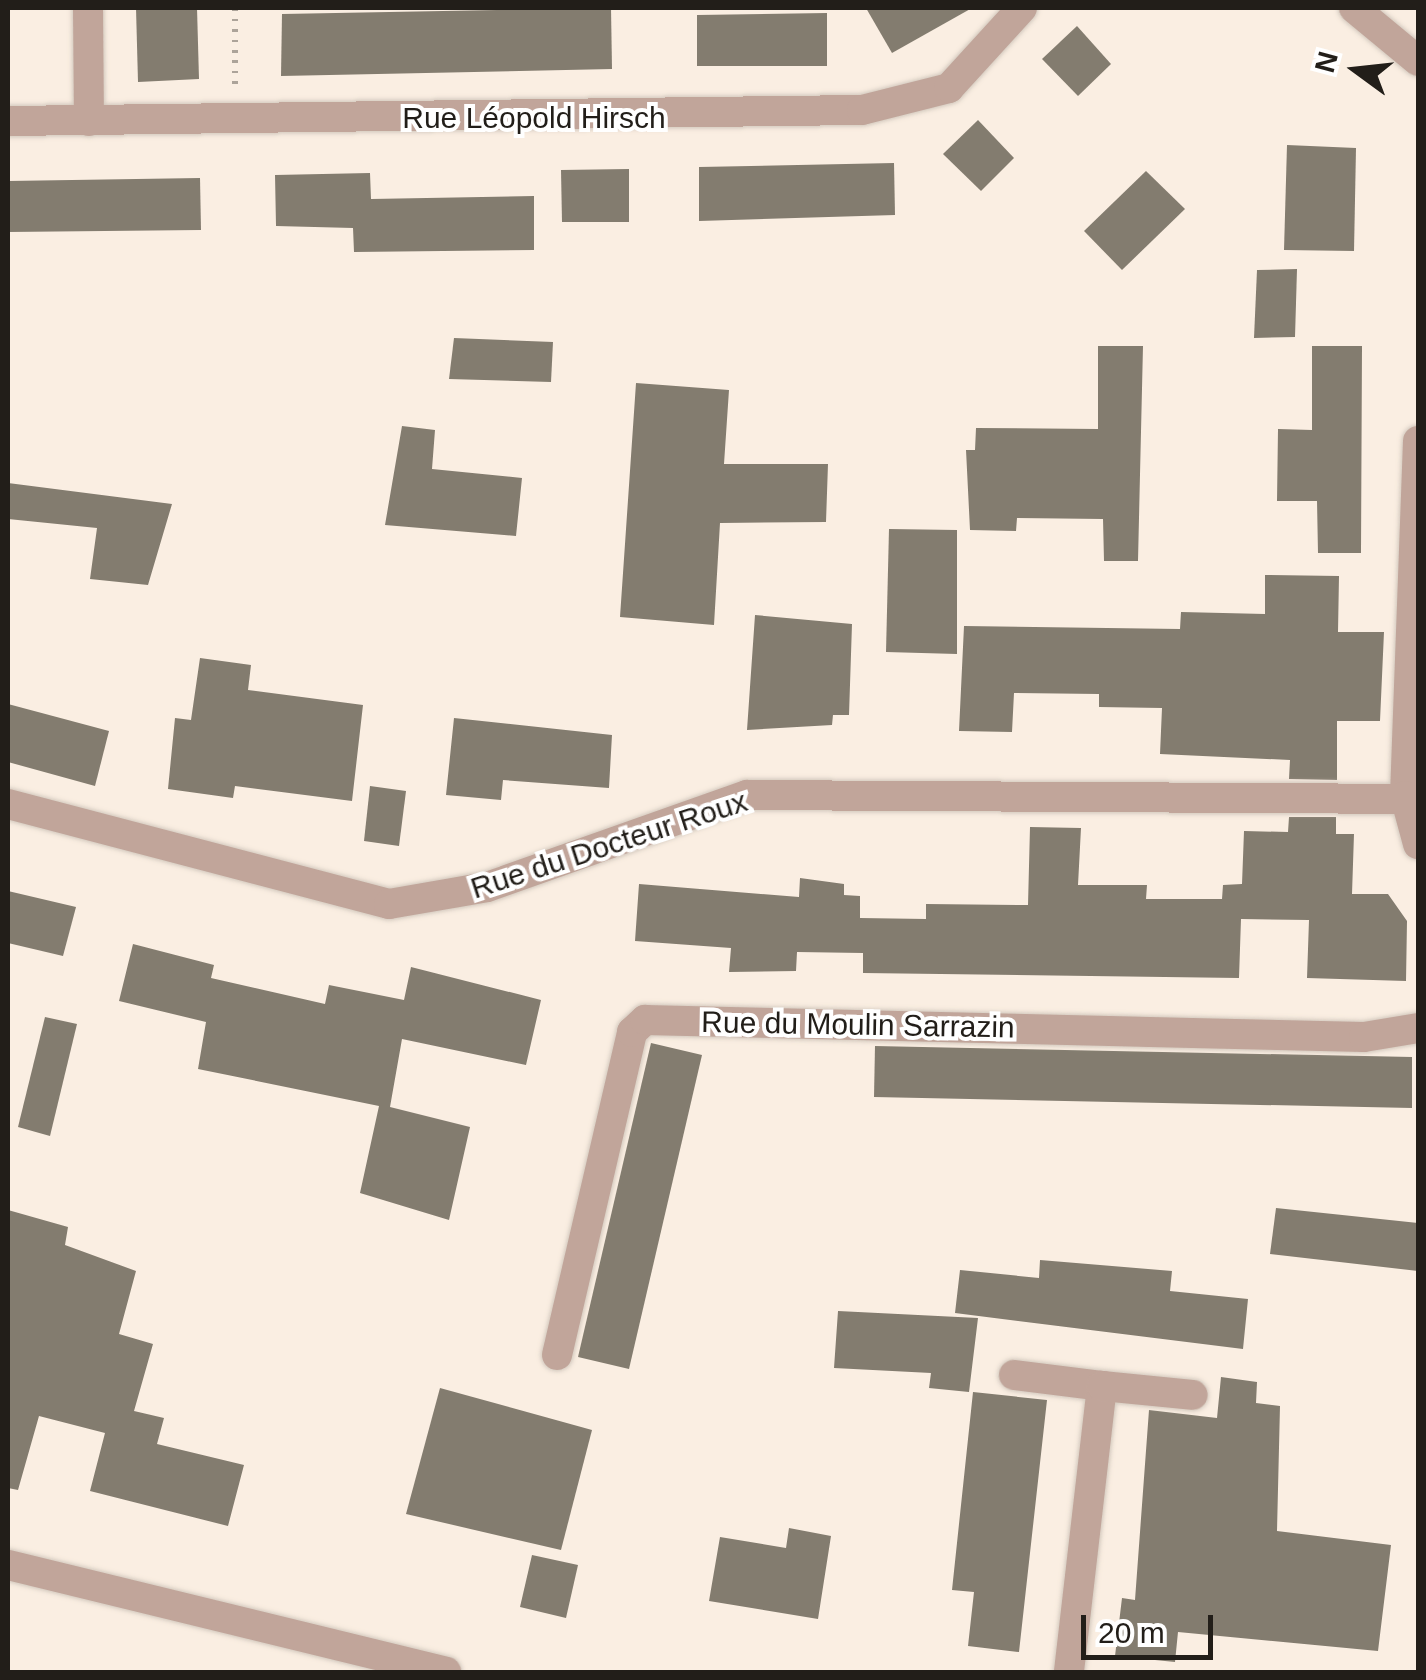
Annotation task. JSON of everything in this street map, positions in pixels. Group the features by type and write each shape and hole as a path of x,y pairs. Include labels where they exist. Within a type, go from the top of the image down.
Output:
{"street":[{"path":"88,8 89,121"},
{"name":"Rue Léopold Hirsch","path":"8,122 862,110 950,88 1022,8"},
{"path":"1354,8 1418,61"},
{"path":"1418,441 1411,797 1418,844"},
{"name":"Rue du Docteur Roux","path":"8,804 389,904 487,887 747,794 1411,797"},
{"name":"Rue du Moulin Sarrazin","path":"557,1355 632,1032 646,1020 1364,1037 1418,1028"},
{"path":"1014,1375 1193,1396"},
{"path":"1069,1672 1102,1386"},
{"path":"8,1565 446,1672"}],"path":[{"path":"235,8 235,120"}],"building":[{"path":"136,8 197,8 199,79 138,82"},
{"path":"611,8 612,69 281,76 282,14"},
{"path":"866,8 972,8 892,53"},
{"path":"827,13 827,66 697,66 697,15"},
{"path":"1077,26 1111,64 1078,96 1042,59"},
{"path":"978,120 1014,158 981,191 943,154"},
{"path":"1287,145 1356,148 1354,251 1284,250"},
{"path":"894,163 895,215 699,221 699,167"},
{"path":"629,169 629,222 562,222 561,170"},
{"path":"1146,171 1185,209 1122,270 1084,231"},
{"path":"370,173 371,199 534,196 534,250 354,252 353,228 276,226 275,175"},
{"path":"200,178 201,230 8,232 8,181"},
{"path":"1297,269 1295,337 1254,338 1257,270"},
{"path":"454,338 553,342 551,382 449,379"},
{"path":"1098,346 1143,346 1138,561 1104,561 1103,519 1017,518 1016,531 970,530 966,450 975,450 976,428 1098,429"},
{"path":"1312,346 1362,346 1361,553 1318,553 1317,501 1277,501 1278,429 1312,430"},
{"path":"636,383 729,390 724,464 828,464 826,522 720,523 714,625 620,617"},
{"path":"402,426 435,430 432,469 522,478 516,536 385,525"},
{"path":"8,483 172,504 148,585 90,579 97,528 8,519"},
{"path":"889,529 957,530 957,654 886,652"},
{"path":"1265,575 1339,576 1338,632 1384,632 1380,721 1337,721 1337,780 1289,779 1290,760 1160,754 1162,708 1099,707 1099,694 1014,693 1012,732 959,731 964,626 1180,629 1181,612 1265,614"},
{"path":"755,615 852,624 849,715 833,715 832,725 747,730"},
{"path":"200,658 251,665 248,690 363,705 352,801 235,786 233,798 168,789 175,718 191,720"},
{"path":"8,704 109,731 95,786 8,762"},
{"path":"454,718 612,735 609,788 503,780 501,800 446,795"},
{"path":"370,786 406,791 399,846 364,841"},
{"path":"1289,817 1336,817 1336,834 1354,834 1352,894 1388,894 1407,921 1406,981 1307,978 1309,920 1241,919 1239,978 863,973 863,953 797,952 796,971 729,972 731,948 635,941 639,884 799,897 800,878 844,884 844,895 860,896 860,918 926,919 926,904 1028,905 1030,827 1081,828 1078,885 1147,885 1146,899 1222,899 1223,885 1242,884 1244,831 1288,832"},
{"path":"8,891 76,907 63,956 8,943"},
{"path":"133,944 214,965 211,978 325,1004 329,985 404,1000 411,967 541,1000 526,1065 402,1039 390,1107 470,1127 449,1220 360,1193 379,1106 198,1069 206,1022 119,1001"},
{"path":"45,1017 77,1024 50,1136 18,1127"},
{"path":"651,1043 702,1055 629,1369 578,1357"},
{"path":"875,1046 1412,1057 1412,1108 874,1097"},
{"path":"1276,1208 1418,1223 1418,1271 1270,1254"},
{"path":"8,1210 68,1227 65,1245 136,1271 119,1334 153,1344 134,1411 164,1418 157,1444 244,1465 228,1526 90,1491 105,1433 39,1416 18,1490 8,1488"},
{"path":"1040,1260 1172,1271 1170,1291 1248,1299 1243,1349 955,1313 960,1270 1039,1278"},
{"path":"838,1311 978,1318 969,1392 929,1388 931,1373 834,1368"},
{"path":"1221,1377 1257,1382 1256,1403 1280,1406 1277,1531 1391,1545 1378,1651 1178,1632 1175,1662 1115,1656 1122,1598 1135,1600 1149,1410 1217,1418"},
{"path":"440,1388 592,1430 561,1550 406,1514"},
{"path":"973,1392 1047,1400 1019,1652 968,1646 974,1592 952,1590"},
{"path":"789,1528 831,1536 818,1619 709,1601 720,1537 786,1548"},
{"path":"532,1555 578,1565 566,1618 520,1607"}]}
